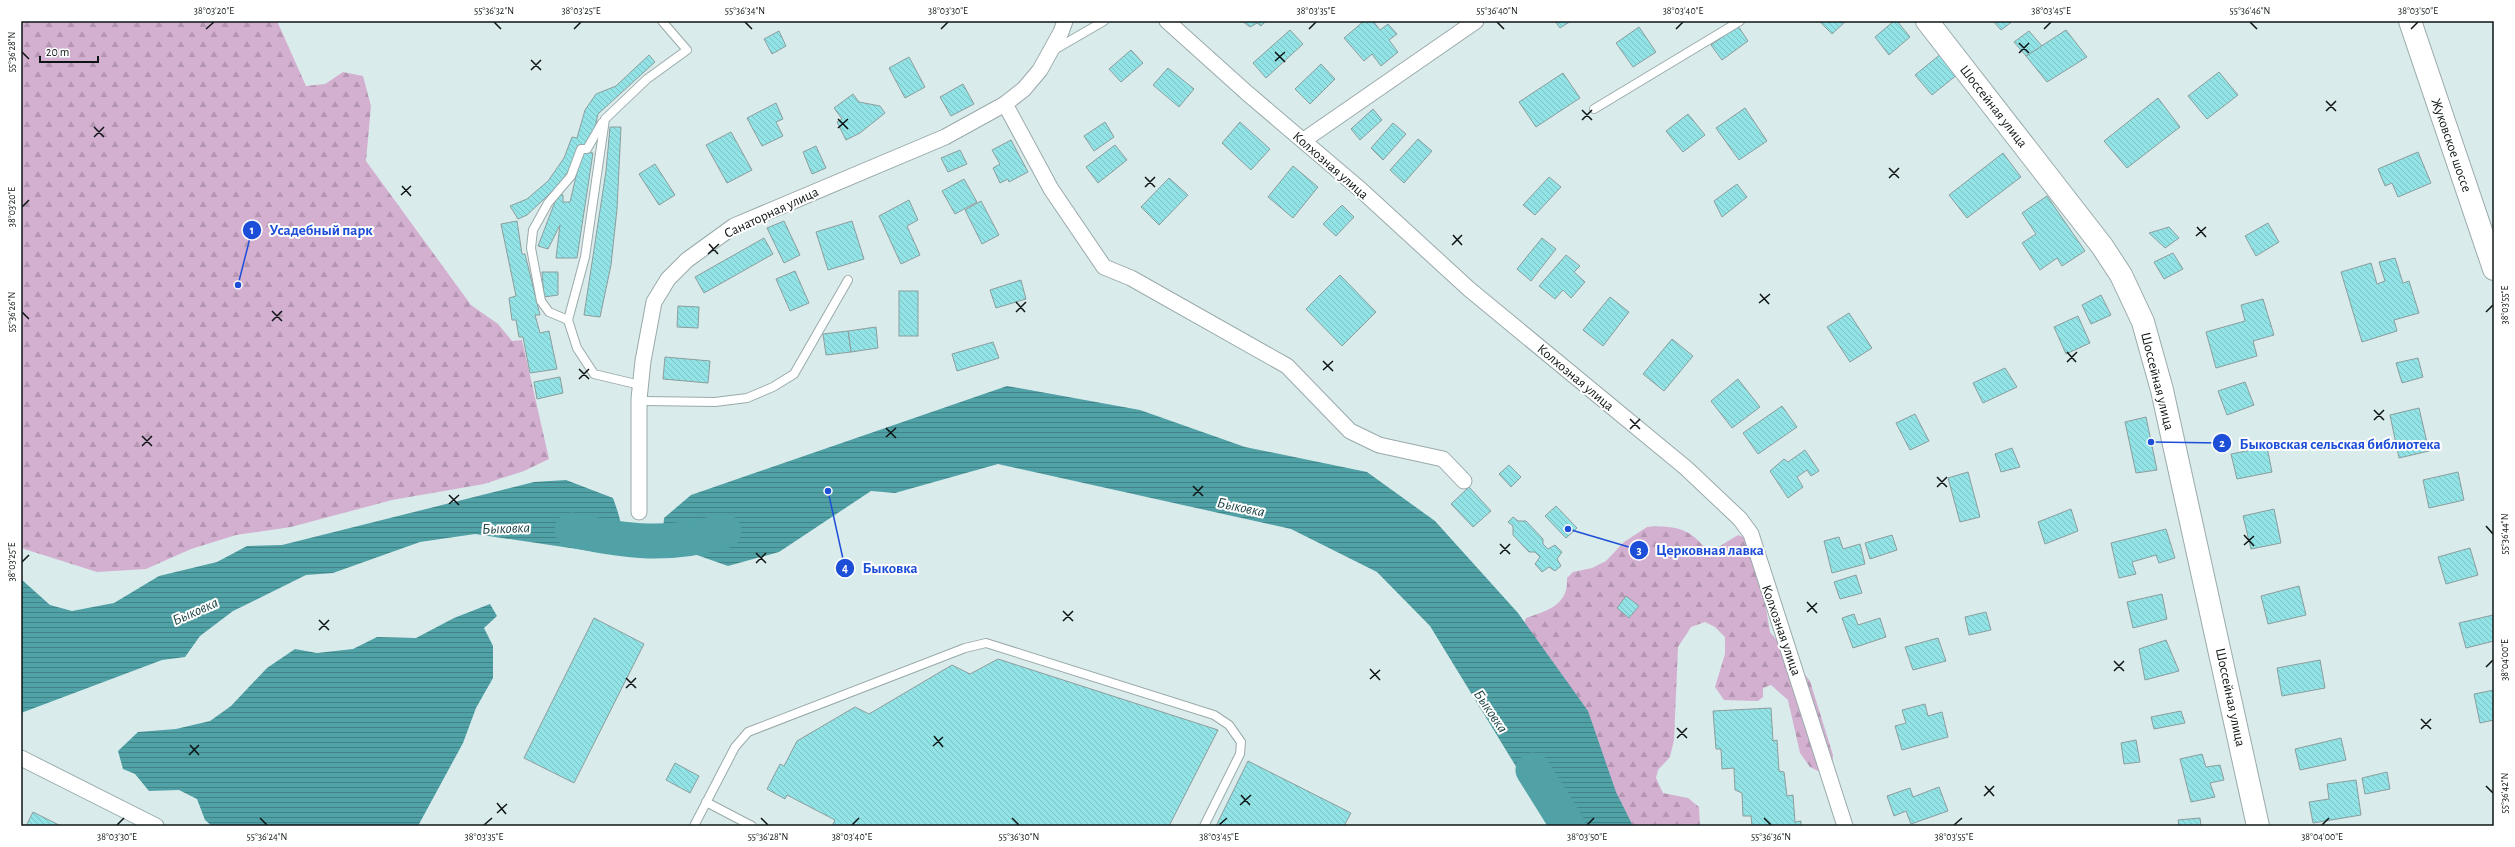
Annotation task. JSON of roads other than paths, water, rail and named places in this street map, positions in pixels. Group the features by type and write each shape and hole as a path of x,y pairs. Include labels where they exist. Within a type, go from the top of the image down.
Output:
{"street":[{"name":"Санаторная улица","path":"639,512 640,386 654,302 668,279 710,242 734,226 768,210 962,129 1005,104 1032,80 1062,32 1065,21"},
{"name":"Колхозная улица","path":"1167,21 1247,93 1304,140 1469,290 1686,468 1740,519 1751,534 1845,826"},
{"path":"1304,140 1476,21"},
{"name":"Шоссейная улица","path":"1927,21 2102,246 2121,275 2143,322 2164,397 2258,826"},
{"name":"Жуковское шоссе","path":"2410,21 2494,269"},
{"path":"1005,104 1051,189 1104,267 1132,278 1286,366 1350,431 1379,445 1442,459 1464,481"},
{"path":"21,758 156,826"}],"lane":[{"path":"568,320 549,312 541,301 531,248 533,230 548,203 571,176 581,149 587,149 605,119 648,79 687,50 662,21"},
{"path":"1050,52 1104,21"},
{"path":"1594,109 1740,21"},
{"path":"605,119 586,258 568,320 577,348 594,374 640,386"},
{"path":"645,400 715,402 747,398 773,387 794,374 848,280"},
{"path":"694,826 735,747 748,732 965,648 986,643 1214,715 1229,726 1241,742 1240,754 1204,826"},
{"path":"706,802 752,826"}],"water":[{"path":"1007,386 1140,410 1245,447 1367,472 1435,521 1518,613 1588,711 1616,792 1633,826 1574,826 1520,773 1430,626 1377,572 1291,529 998,464 895,493 871,491 779,552 728,566 694,554 663,532 664,518 691,495"},
{"path":"566,480 613,498 619,515 621,528 620,535 612,547 604,553 475,534 420,542 333,573 306,575 233,611 200,636 185,657 162,660 21,713 21,579 50,605 72,611 114,603 159,576 217,562 247,546 282,545 534,482"},
{"path":"490,604 497,616 484,628 493,646 493,678 476,708 463,743 418,826 212,826 205,820 197,799 179,790 149,791 135,774 123,769 118,751 138,732 176,729 210,721 231,706 267,668 295,649 317,653 353,649 377,637 416,638 454,618"}],"waterway":[{"name":"Быковка","path":"572,530 630,540 648,541 685,539 724,531"},
{"name":"Быковка","path":"1533,770 1568,826"}],"place":[{"name":"Усадебный парк","path":"238,285"},
{"name":"Быковская сельская библиотека","path":"2151,442"},
{"name":"Быковка","path":"828,491"},
{"name":"Церковная лавка","path":"1568,529"}]}
